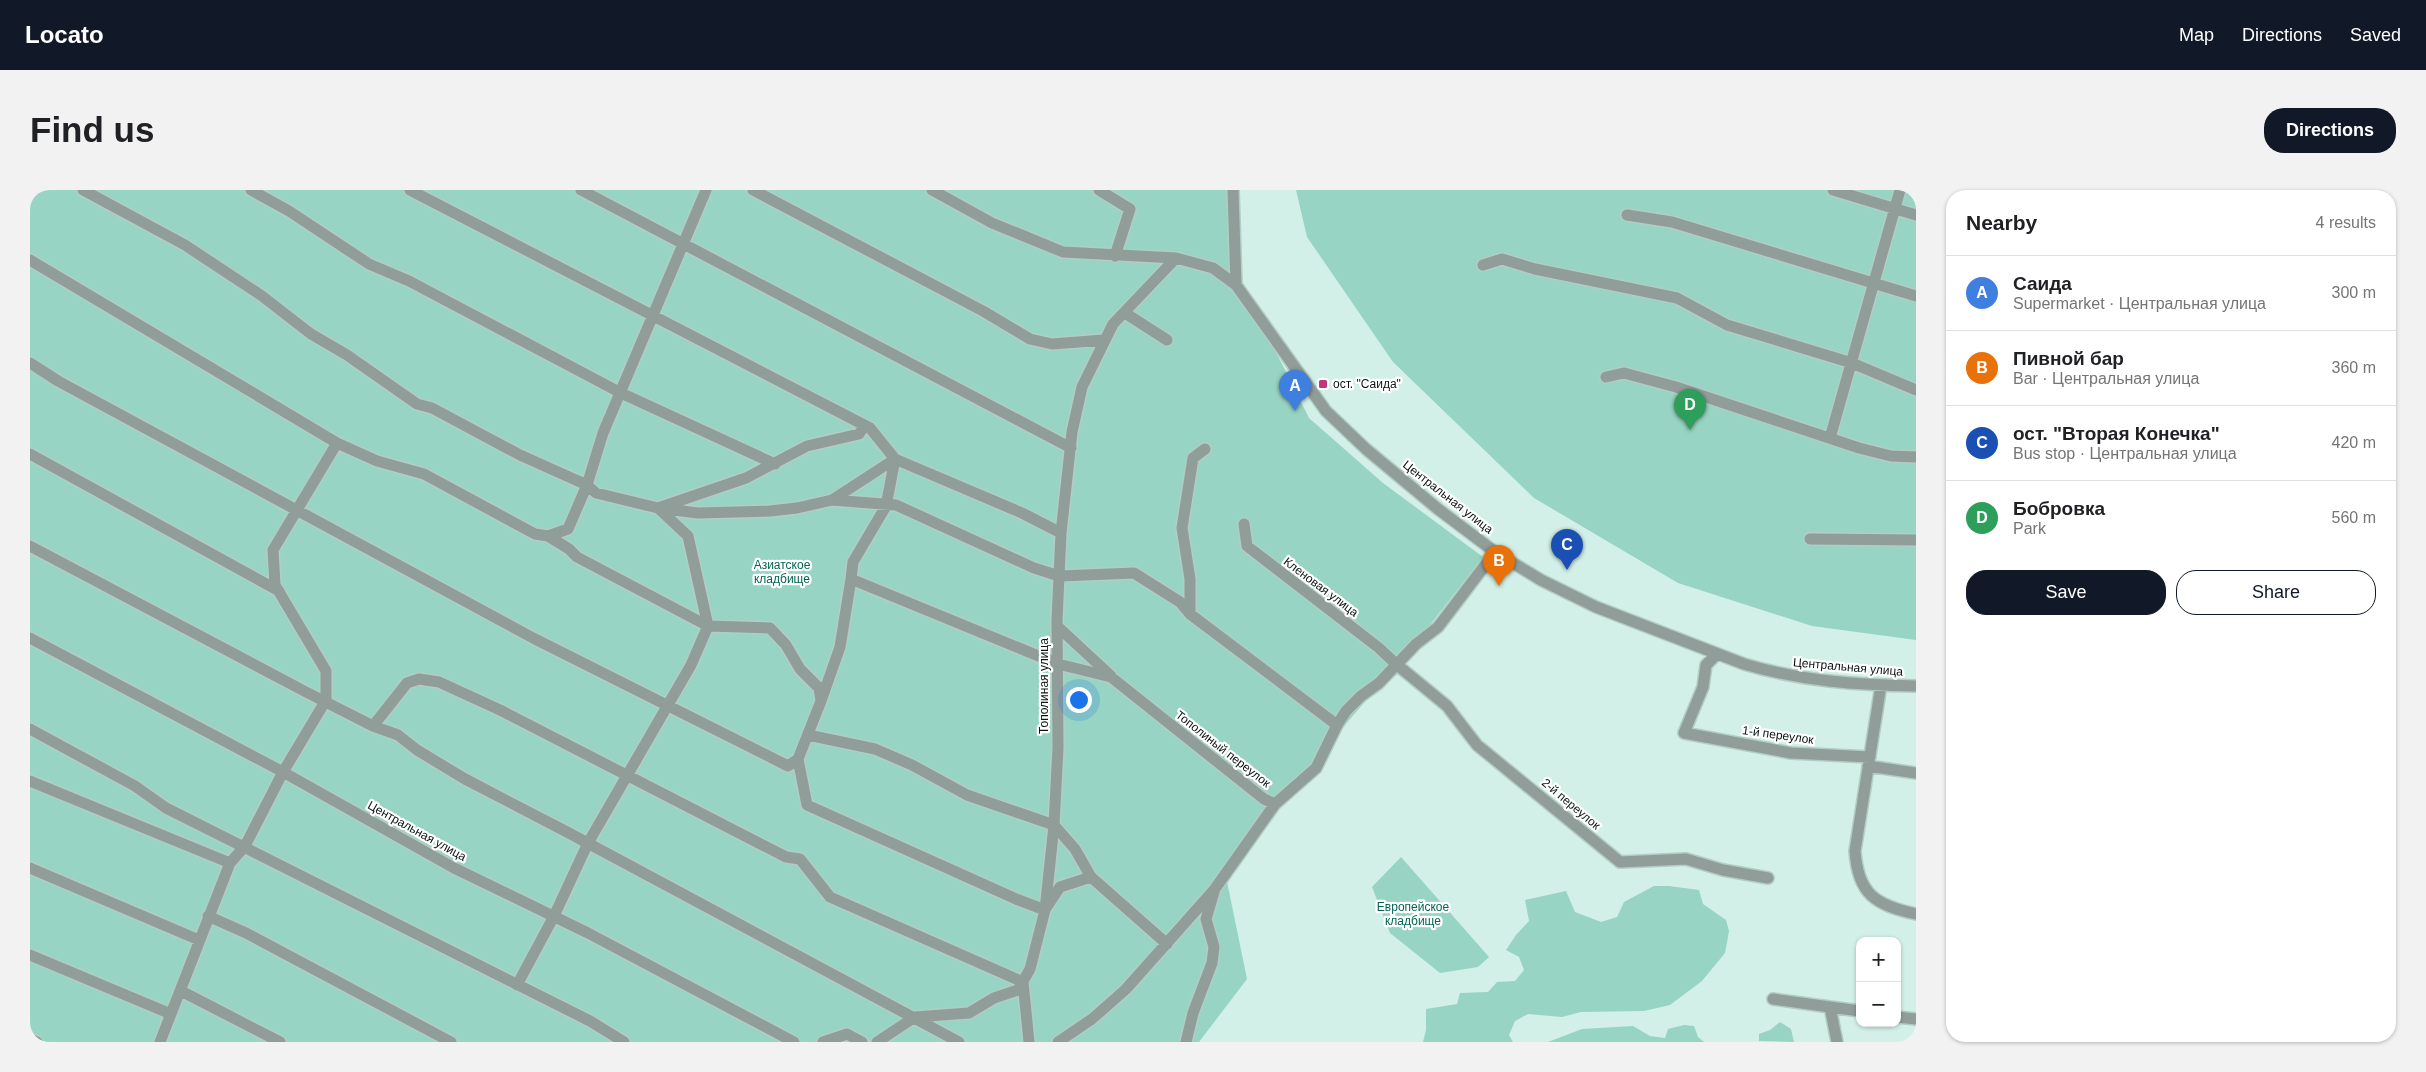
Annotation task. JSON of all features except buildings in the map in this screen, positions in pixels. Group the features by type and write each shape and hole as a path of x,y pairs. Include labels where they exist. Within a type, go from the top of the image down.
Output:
{"street":[{"path":"83,190 185,245 262,296 311,334 347,355 417,404 432,408 520,455 587,485 596,493 658,508 698,513 770,511 832,500 886,506 896,505 1034,568 1060,576 1134,572 1180,602 1190,614 1337,725"},
{"path":"251,190 289,210 368,264 410,280 621,392 776,464"},
{"path":"410,190 870,428 895,459 1022,513 1061,533"},
{"path":"581,190 1070,448"},
{"path":"569,549 568,528 587,485 603,433 706,190"},
{"path":"753,190 983,311 1030,339 1052,344 1104,340"},
{"name":"Центральная улица","path":"932,190 992,223 1063,252 1176,258 1213,268 1236,285 1326,411 1403,481 1495,552 1541,580 1596,607 1768,672 1814,680 1916,686"},
{"path":"1099,190 1130,209 1115,256"},
{"path":"1233,190 1236,285"},
{"path":"1833,190 1916,215"},
{"path":"1830,438 1900,190"},
{"path":"1627,215 1672,222 1916,296"},
{"name":"Тополиная улица","path":"1023,982 1035,952 1045,910 1054,824 1058,748 1058,626 1061,533 1070,448 1082,387 1113,324 1176,258"},
{"path":"1483,265 1502,259 1535,269 1677,298 1727,324 1852,363 1916,390"},
{"path":"30,260 337,443 377,461 424,474 535,534 548,536 569,549 577,557 708,626 770,628 786,645 800,669 819,688 822,701"},
{"path":"1125,312 1168,340"},
{"path":"30,363 58,381 535,640 788,766 798,759 822,701 840,647 853,562 886,506 895,459"},
{"path":"1606,377 1624,373 1676,387 1830,438 1891,456 1916,457"},
{"path":"658,508 746,478 776,464 807,446 859,434 865,426"},
{"path":"160,1042 230,864 245,846 283,772 326,700 326,671 275,585 273,550 337,443"},
{"path":"1190,614 1190,579 1182,528 1193,458 1205,449"},
{"path":"30,454 279,591"},
{"path":"832,500 895,459"},
{"path":"517,985 554,916 588,843 626,774 691,665 708,626 688,536 658,508"},
{"name":"Кленовая улица","path":"1244,524 1247,546 1380,648 1396,664"},
{"path":"548,536 568,528"},
{"path":"1810,540 1916,540"},
{"path":"30,546 288,683 326,700 373,726 398,735 417,750 465,779 959,1042"},
{"path":"1275,804 1316,768 1337,725 1361,696 1379,682 1396,664 1438,627 1495,552"},
{"name":"Тополиный переулок","path":"851,579 1058,664 1111,677"},
{"name":"Тополиный переулок","path":"1058,626 1111,677 1264,799 1275,804 1214,890 1126,989 1092,1019 1058,1042"},
{"name":"Центральная улица","path":"30,638 283,772 454,868 554,916 794,1042"},
{"name":"1-й переулок","path":"1717,654 1706,665 1703,688 1684,733 1791,753 1869,762 1916,773"},
{"name":"2-й переулок","path":"1396,664 1448,706 1477,745 1620,862 1686,859 1723,870 1768,878"},
{"path":"373,726 407,684 419,680 439,682 498,708 786,857 800,859 830,897 1023,982"},
{"path":"1881,685 1855,851 1856,873 1869,893 1882,903 1896,910 1916,914"},
{"path":"30,729 135,786 166,808 236,845 245,846 590,1021 624,1042"},
{"path":"808,735 875,750 912,765 967,795 1054,824 1075,849 1091,877 1167,944"},
{"path":"798,759 807,805 1016,899 1045,910 1060,887 1091,877"},
{"path":"30,781 230,864"},
{"path":"30,868 199,940"},
{"path":"1186,1042 1193,1013 1212,963 1214,947 1206,919 1214,890"},
{"path":"208,916 246,933 451,1042"},
{"path":"30,955 171,1014"},
{"path":"877,1042 915,1018 969,1013 994,998 1018,990 1023,982"},
{"path":"1023,982 1029,1042"},
{"path":"181,991 280,1042"},
{"path":"1773,999 1856,1011"},
{"path":"1830,1007 1837,1042"},
{"path":"1901,1018 1916,1020"},
{"path":"822,1042 847,1034 862,1042"},
{"path":"30,1039 37,1042"}],"green space":[{"name":"Азиатское кладбище","path":"30,190 1233,190 1236,285 1274,348 1309,418 1383,483 1483,557 1426,630 1224,867 1247,979 1199,1042 30,1042"},
{"path":"1296,190 1916,190 1916,640 1812,626 1678,583 1534,498 1393,362 1307,237"},
{"name":"Европейское кладбище","path":"1401,857 1489,957 1478,967 1440,973 1390,933 1372,887"},
{"path":"1654,886 1699,890 1703,904 1726,920 1729,931 1725,953 1702,981 1670,1005 1644,1011 1581,1012 1562,1017 1528,1014 1515,1021 1509,1035 1513,1042 1423,1042 1426,1030 1426,1009 1457,1004 1460,993 1488,992 1497,982 1515,981 1524,970 1519,957 1506,950 1529,921 1525,900 1566,891 1575,912 1601,922 1617,917 1624,902"},
{"path":"1780,1022 1791,1029 1794,1042 1759,1041 1759,1034 1770,1030"},
{"path":"1684,1025 1694,1026 1698,1037 1704,1042 1548,1042 1582,1029 1633,1026 1650,1036 1665,1038 1668,1029"}],"place":[{"name":"ост. \"Саида\"","path":"1323,384"},
{"name":"Саида","path":"1295,411"},
{"name":"Бобровка","path":"1690,430"},
{"name":"ост. \"Вторая Конечка\"","path":"1567,570"},
{"name":"Пивной бар","path":"1499,586"}]}
